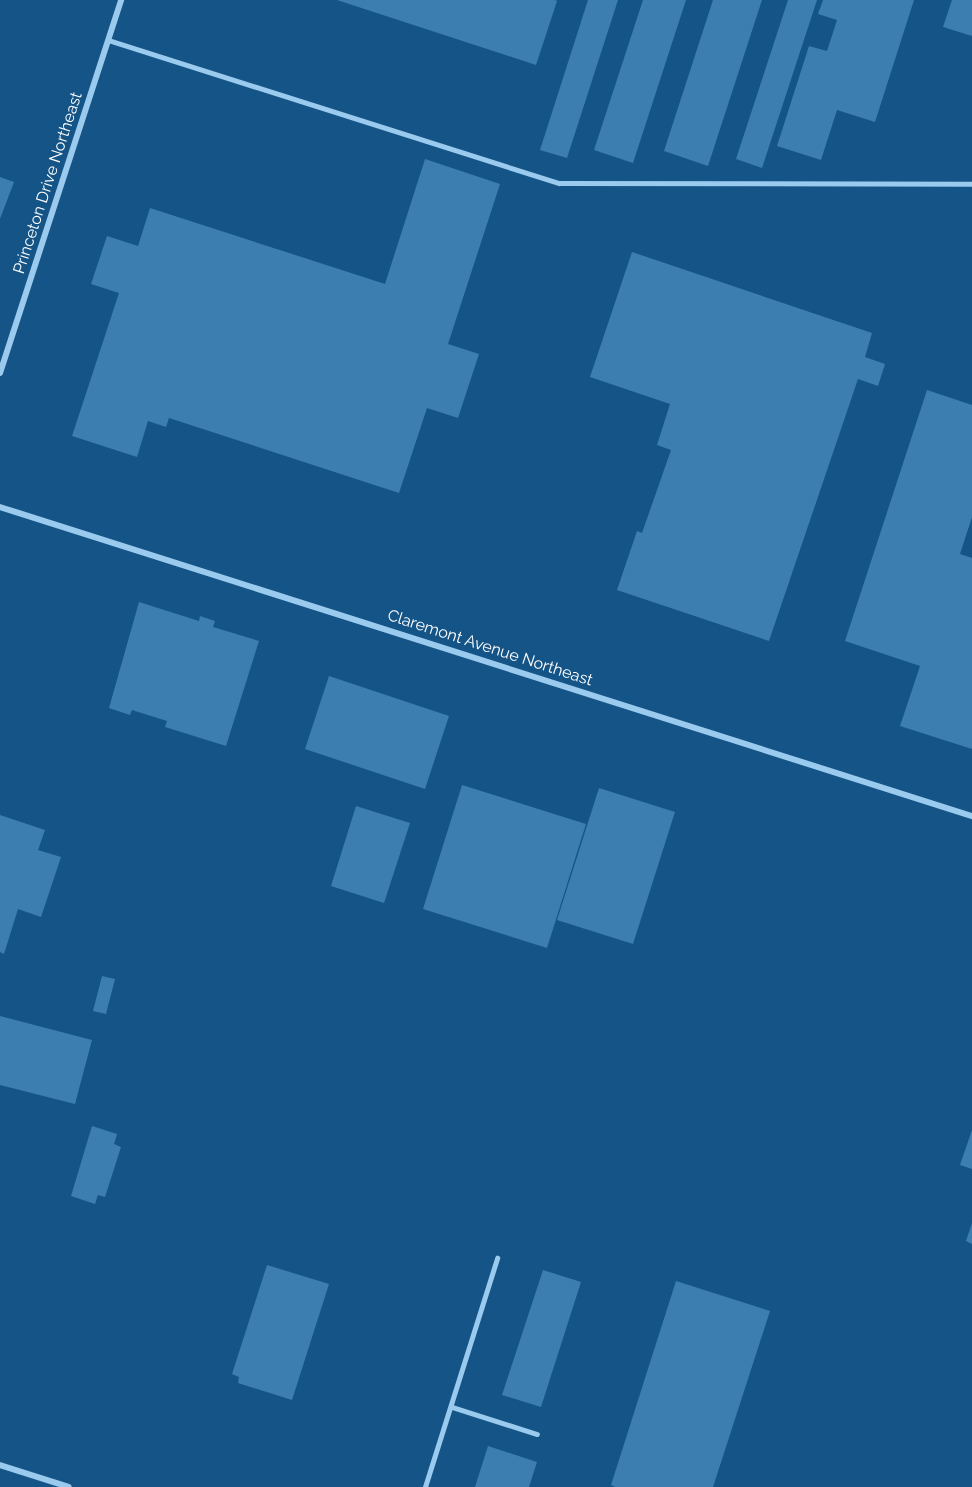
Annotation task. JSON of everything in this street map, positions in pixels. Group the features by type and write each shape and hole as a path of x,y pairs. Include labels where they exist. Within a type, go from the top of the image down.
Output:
{"street":[{"name":"Princeton Drive Northeast","path":"0,374 121,0"},
{"name":"Claremont Avenue Northeast","path":"0,507 972,816"},
{"path":"0,1465 69,1487"}],"lane":[{"path":"108,40 559,183 972,184"},
{"path":"425,1487 497,1258"},
{"path":"452,1407 537,1434"}],"building":[{"path":"337,0 555,0 557,1 536,65"},
{"path":"588,0 618,0 567,158 540,150"},
{"path":"643,0 686,0 633,163 594,150"},
{"path":"713,0 762,0 708,166 664,151"},
{"path":"788,0 817,0 762,168 736,159"},
{"path":"823,0 914,0 875,122 837,110 821,160 777,146 809,46 827,51 837,20 818,14"},
{"path":"952,0 972,0 972,36 943,27"},
{"path":"425,159 500,184 448,344 479,354 458,418 427,408 399,493 169,418 166,427 148,421 137,457 72,436 119,293 91,284 107,236 138,246 150,208 385,284"},
{"path":"0,177 14,182 0,219"},
{"path":"632,252 872,333 865,357 885,364 878,386 858,379 769,641 617,590 637,531 642,533 671,450 657,445 670,404 590,377"},
{"path":"927,390 972,405 972,517 960,554 972,558 972,749 900,726 920,666 845,641"},
{"path":"139,602 199,621 200,616 215,621 213,627 259,641 226,746 165,727 167,721 132,710 130,715 109,708"},
{"path":"329,676 449,716 425,789 305,749"},
{"path":"462,785 586,824 547,948 423,909"},
{"path":"599,788 675,812 633,944 557,920"},
{"path":"356,806 410,823 384,903 331,886"},
{"path":"0,815 45,830 38,850 61,857 41,917 18,909 4,954 0,952"},
{"path":"102,976 115,979 106,1014 93,1011"},
{"path":"0,1016 92,1040 75,1104 0,1085"},
{"path":"92,1126 117,1134 114,1144 121,1147 105,1197 98,1195 95,1204 71,1196"},
{"path":"972,1130 972,1169 960,1165"},
{"path":"972,1223 972,1244 966,1241"},
{"path":"267,1265 329,1284 292,1400 238,1383 239,1377 232,1374"},
{"path":"543,1270 581,1282 541,1407 502,1395"},
{"path":"676,1281 770,1311 713,1487 615,1487 611,1485"},
{"path":"488,1446 537,1462 529,1487 475,1487"}]}
